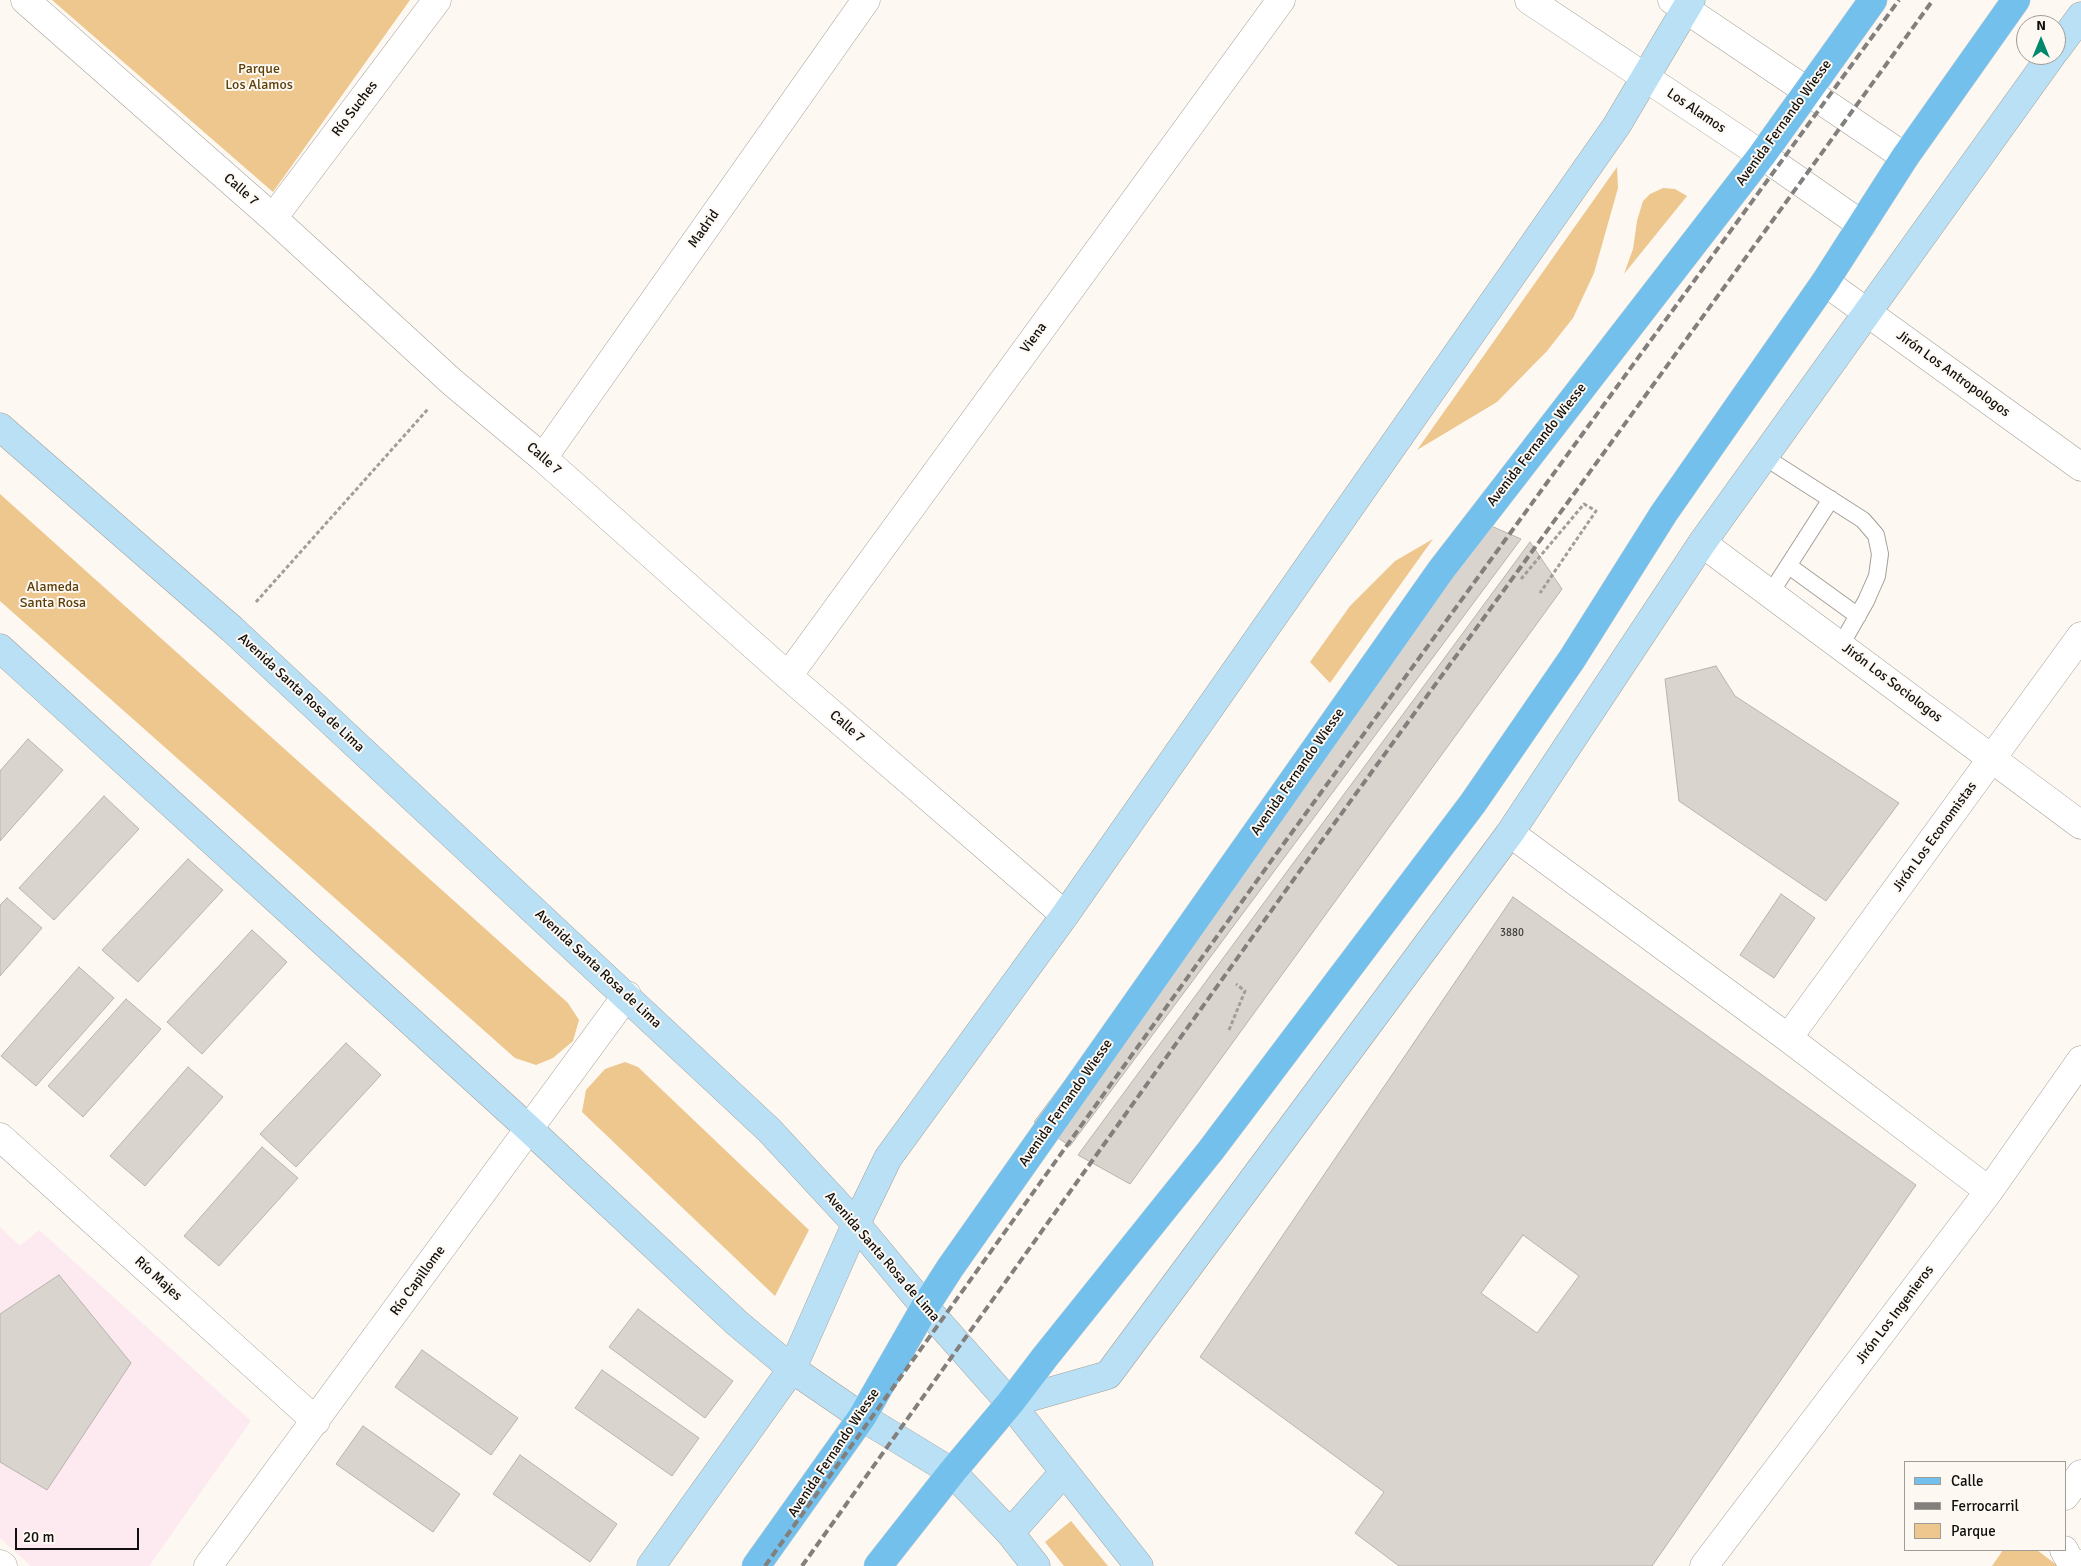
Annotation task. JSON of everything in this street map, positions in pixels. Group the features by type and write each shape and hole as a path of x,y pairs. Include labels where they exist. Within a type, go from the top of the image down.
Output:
{"main road":[{"name":"Avenida Fernando Wiesse","path":"756,1566 862,1417 925,1306 1441,570 1762,155 1873,0"},
{"path":"878,1566 1211,1150 1473,803 1572,659 1664,513 1825,282 1905,158 2016,0"},
{"path":"651,1566 792,1369 856,1224 888,1158 1065,915 1616,125 1646,77 1683,3"},
{"path":"2066,36 2081,16"},
{"path":"1010,1403 1108,1375 1510,834 1702,543 1867,310 2045,65"},
{"name":"Avenida Santa Rosa de Lima","path":"0,427 232,629 627,995 769,1130 856,1224 1010,1403 1139,1566"},
{"path":"0,648 528,1128 737,1323 792,1369 862,1417 952,1472 1010,1533 1036,1566"},
{"path":"1010,1533 1064,1472"}],"street":[{"name":"Calle 7","path":"25,0 273,218 452,382 543,458 788,676 1065,915"},
{"name":"Río Suches","path":"273,218 437,0"},
{"name":"Madrid","path":"543,458 866,0"},
{"name":"Viena","path":"788,676 1281,0"},
{"name":"Los Alamos","path":"1529,0 1762,155 1862,225"},
{"path":"1683,3 1905,158"},
{"name":"Jirón Los Antropologos","path":"1825,282 1867,310 2081,467"},
{"name":"Jirón Los Sociologos","path":"1702,543 2081,825"},
{"name":"Jirón Los Economistas","path":"1788,1038 2081,636"},
{"path":"1510,834 1788,1038 1989,1191"},
{"name":"Río Capillome","path":"208,1566 627,995"},
{"name":"Jirón Los Ingenieros","path":"1704,1566 1989,1191 2081,1060"},
{"name":"Río Majes","path":"0,1137 316,1421"},
{"path":"2066,1495 2081,1474"},
{"path":"2065,1551 2070,1560 2079,1566"}],"lane":[{"path":"1763,456 1863,520 1876,535 1880,554 1877,576 1858,616 1841,645"},
{"path":"1770,594 1830,499"},
{"path":"1789,566 1858,616"}],"path":[{"path":"232,629 452,382"},
{"path":"1521,579 1584,504 1596,511 1540,593"},
{"path":"1229,1030 1245,991 1236,984"}],"shaded area":[{"path":"0,1227 20,1246 39,1230 251,1421 149,1566 31,1566 0,1538"}],"green space":[{"name":"Parque Los Alamos","path":"52,0 410,0 273,192"},
{"path":"1617,167 1618,188 1594,273 1573,318 1547,351 1497,402 1417,450"},
{"path":"1663,188 1675,189 1687,196 1624,274 1633,249 1637,221 1643,201 1650,194"},
{"name":"Alameda Santa Rosa","path":"0,494 568,1003 579,1020 573,1041 553,1058 536,1065 515,1058 0,601"},
{"path":"1433,539 1330,683 1310,662 1350,606 1395,561"},
{"path":"625,1062 638,1067 809,1230 775,1296 582,1112 586,1090 605,1069"},
{"path":"1071,1521 1108,1566 1064,1566 1045,1542"},
{"path":"2002,1551 2038,1551 2058,1566 1992,1566"}],"building":[{"path":"1482,522 1521,539 1070,1146 1034,1122"},
{"path":"1530,542 1562,589 1130,1184 1078,1155"},
{"path":"1716,666 1735,696 1899,803 1826,901 1679,801 1665,679"},
{"path":"28,739 63,770 0,841 0,771"},
{"path":"104,796 139,829 54,920 19,888"},
{"path":"188,859 223,890 138,982 102,950"},
{"path":"1781,894 1815,918 1774,978 1740,955"},
{"path":"1513,897 1916,1185 1652,1566 1399,1566 1355,1533 1384,1492 1200,1357","holes":["1523,1235 1579,1276 1537,1333 1481,1293"]},
{"path":"7,898 42,928 0,976 0,905"},
{"path":"252,930 287,962 202,1054 167,1022"},
{"path":"79,967 114,998 36,1086 1,1056"},
{"path":"126,999 161,1029 83,1117 48,1086"},
{"path":"346,1043 381,1075 296,1167 260,1134"},
{"path":"188,1067 223,1097 145,1186 110,1156"},
{"path":"262,1147 298,1178 219,1266 184,1236"},
{"path":"59,1275 131,1363 47,1490 0,1462 0,1314"},
{"path":"638,1309 733,1381 705,1418 609,1347"},
{"path":"422,1350 518,1418 491,1455 395,1387"},
{"path":"602,1370 699,1438 672,1476 575,1408"},
{"path":"363,1426 460,1494 433,1532 336,1464"},
{"path":"520,1455 617,1524 590,1562 493,1494"}],"railway":[{"path":"765,1566 1274,857 1899,0"},
{"path":"802,1566 1299,872 1933,0"}]}
